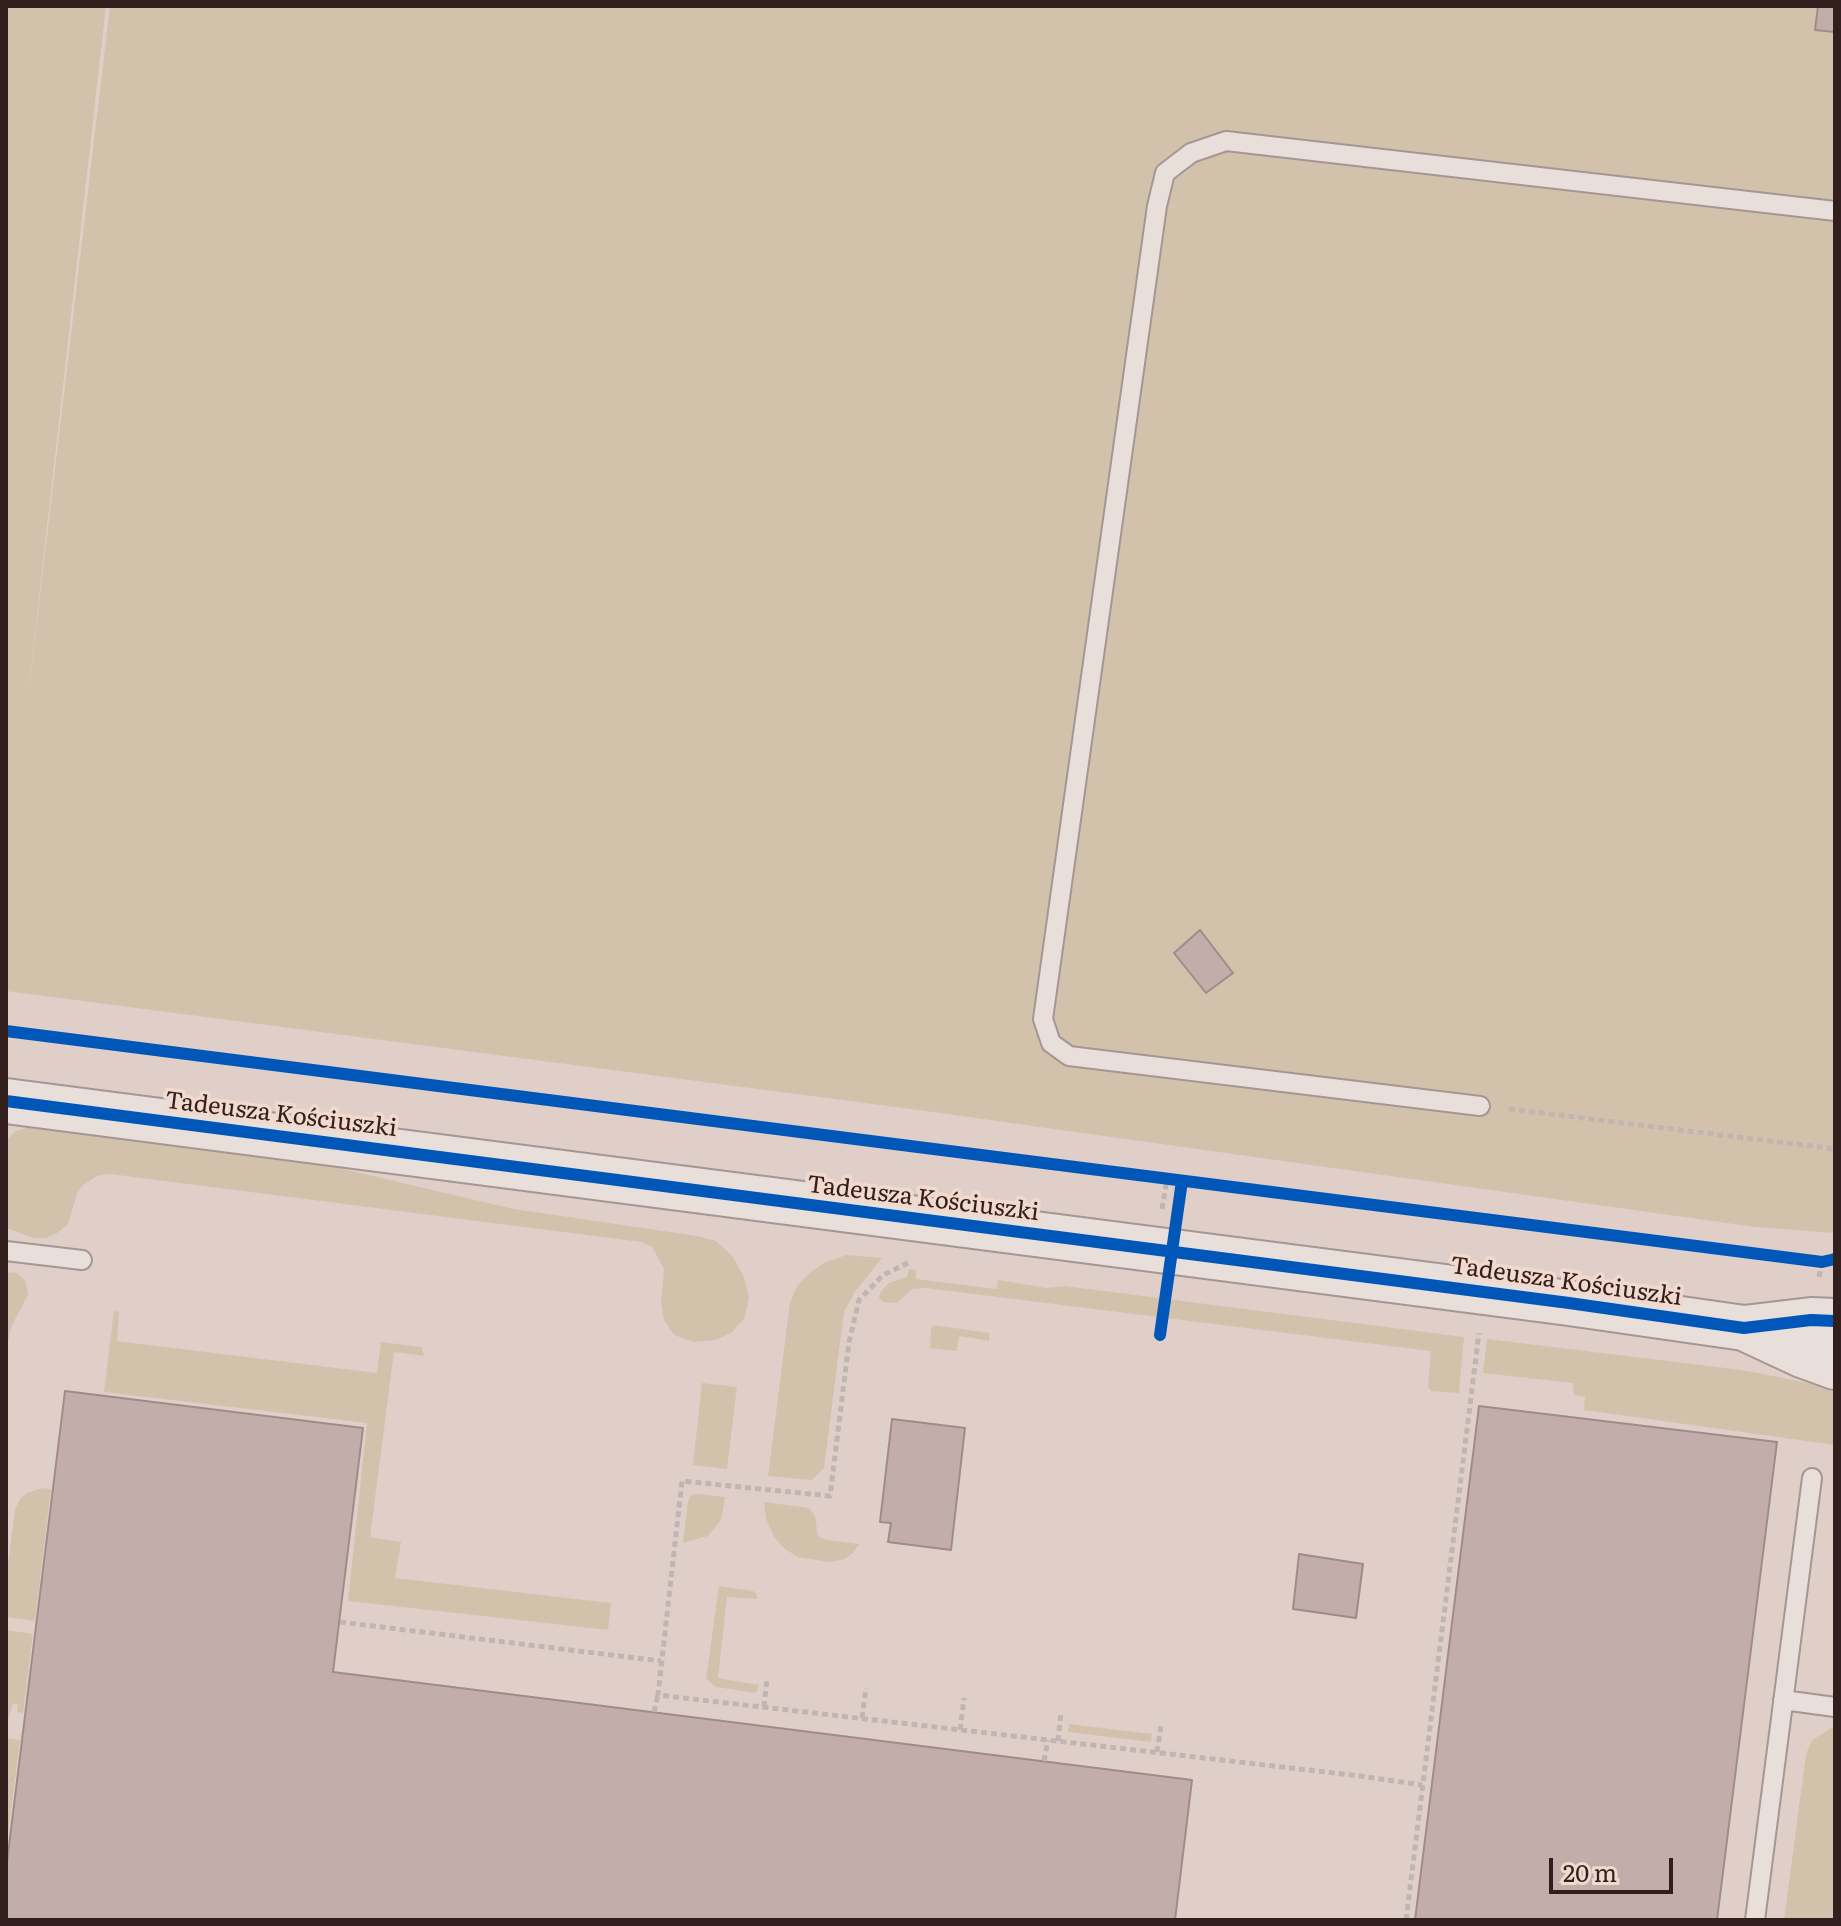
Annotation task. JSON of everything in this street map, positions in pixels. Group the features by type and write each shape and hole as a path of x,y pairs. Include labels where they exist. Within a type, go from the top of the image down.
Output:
{"street":[{"name":"Tadeusza Kościuszki","path":"6,1101 1744,1328 1811,1320 1835,1321"},
{"name":"Tadeusza Kościuszki","path":"1744,1328 1835,1367"}],"lane":[{"path":"1480,1106 1069,1056 1051,1043 1043,1019 1157,206 1165,173 1191,153 1226,141 1835,211"},
{"path":"6,1251 82,1260"},
{"path":"1755,1920 1812,1478"},
{"path":"1783,1700 1835,1707"}],"path":[{"path":"1480,1106 1835,1149"},
{"path":"1156,1251 1167,1179"},
{"path":"654,1712 682,1481 830,1496 849,1342 859,1300 883,1275 906,1263 921,1265"},
{"path":"1406,1920 1479,1332"},
{"path":"340,1622 661,1661"},
{"path":"764,1707 767,1678"},
{"path":"862,1718 866,1688"},
{"path":"658,1695 1422,1785"},
{"path":"960,1730 964,1698"},
{"path":"1058,1741 1061,1712"},
{"path":"1157,1752 1161,1726"},
{"path":"1044,1761 1048,1740"}],"shaded area":[{"path":"6,6 106,6 26,713 110,6 1835,6 1835,1233 1755,1227 911,1109 6,991"},
{"path":"32,1126 330,1166 514,1209 716,1241 733,1257 744,1277 749,1298 744,1319 731,1333 716,1340 694,1342 674,1335 664,1320 661,1304 664,1269 652,1247 641,1242 110,1174 97,1176 82,1186 68,1224 46,1238 34,1238 6,1228 6,1140 16,1131"},
{"path":"846,1255 882,1258 854,1293 844,1312 824,1468 812,1480 768,1476 790,1303 797,1286 811,1272 824,1263"},
{"path":"909,1269 916,1270 916,1279 997,1289 998,1280 1046,1288 1065,1286 1464,1337 1459,1393 1431,1391 1428,1387 1431,1351 926,1288 912,1289 897,1303 883,1302 879,1298 881,1291 889,1283 907,1277"},
{"path":"6,1272 17,1273 26,1282 28,1295 12,1325 6,1349"},
{"path":"114,1311 119,1312 117,1341 377,1373 381,1342 422,1347 424,1356 394,1352 370,1537 401,1542 395,1578 611,1603 608,1630 348,1601 367,1423 104,1392"},
{"path":"934,1325 989,1333 989,1341 959,1336 957,1351 930,1348 931,1328"},
{"path":"1487,1339 1742,1370 1809,1383 1813,1373 1835,1385 1835,1445 1584,1410 1585,1397 1574,1395 1573,1383 1483,1373"},
{"path":"702,1383 737,1387 727,1469 693,1465"},
{"path":"51,1489 35,1621 6,1617 6,1579 15,1510 27,1493"},
{"path":"691,1495 725,1497 721,1520 708,1536 683,1543 688,1501"},
{"path":"764,1502 809,1508 815,1516 818,1536 859,1544 845,1559 829,1562 798,1557 774,1537 766,1519"},
{"path":"719,1586 753,1591 757,1595 757,1599 727,1597 718,1678 759,1685 756,1693 716,1687 706,1679"},
{"path":"6,1630 33,1634 23,1713 17,1712 18,1705 13,1703 8,1720 6,1719"},
{"path":"1069,1724 1152,1734 1151,1742 1068,1732"},
{"path":"1835,1726 1835,1920 1784,1920 1806,1754 1812,1740"},
{"path":"6,1738 20,1740 6,1850"}],"building":[{"path":"1818,6 1835,6 1835,32 1815,30"},
{"path":"1200,930 1233,973 1206,993 1174,953"},
{"path":"65,1391 363,1428 333,1672 1192,1780 1175,1920 6,1920 6,1870"},
{"path":"1479,1406 1777,1442 1717,1920 1415,1920"},
{"path":"892,1419 965,1428 951,1550 888,1542 891,1523 880,1522"},
{"path":"1299,1554 1363,1564 1356,1618 1293,1609"}],"cycle path":[{"path":"6,1031 1822,1262 1835,1259"},
{"path":"6,1101 1744,1328 1811,1320 1835,1321"},
{"path":"1160,1335 1182,1181"}]}
